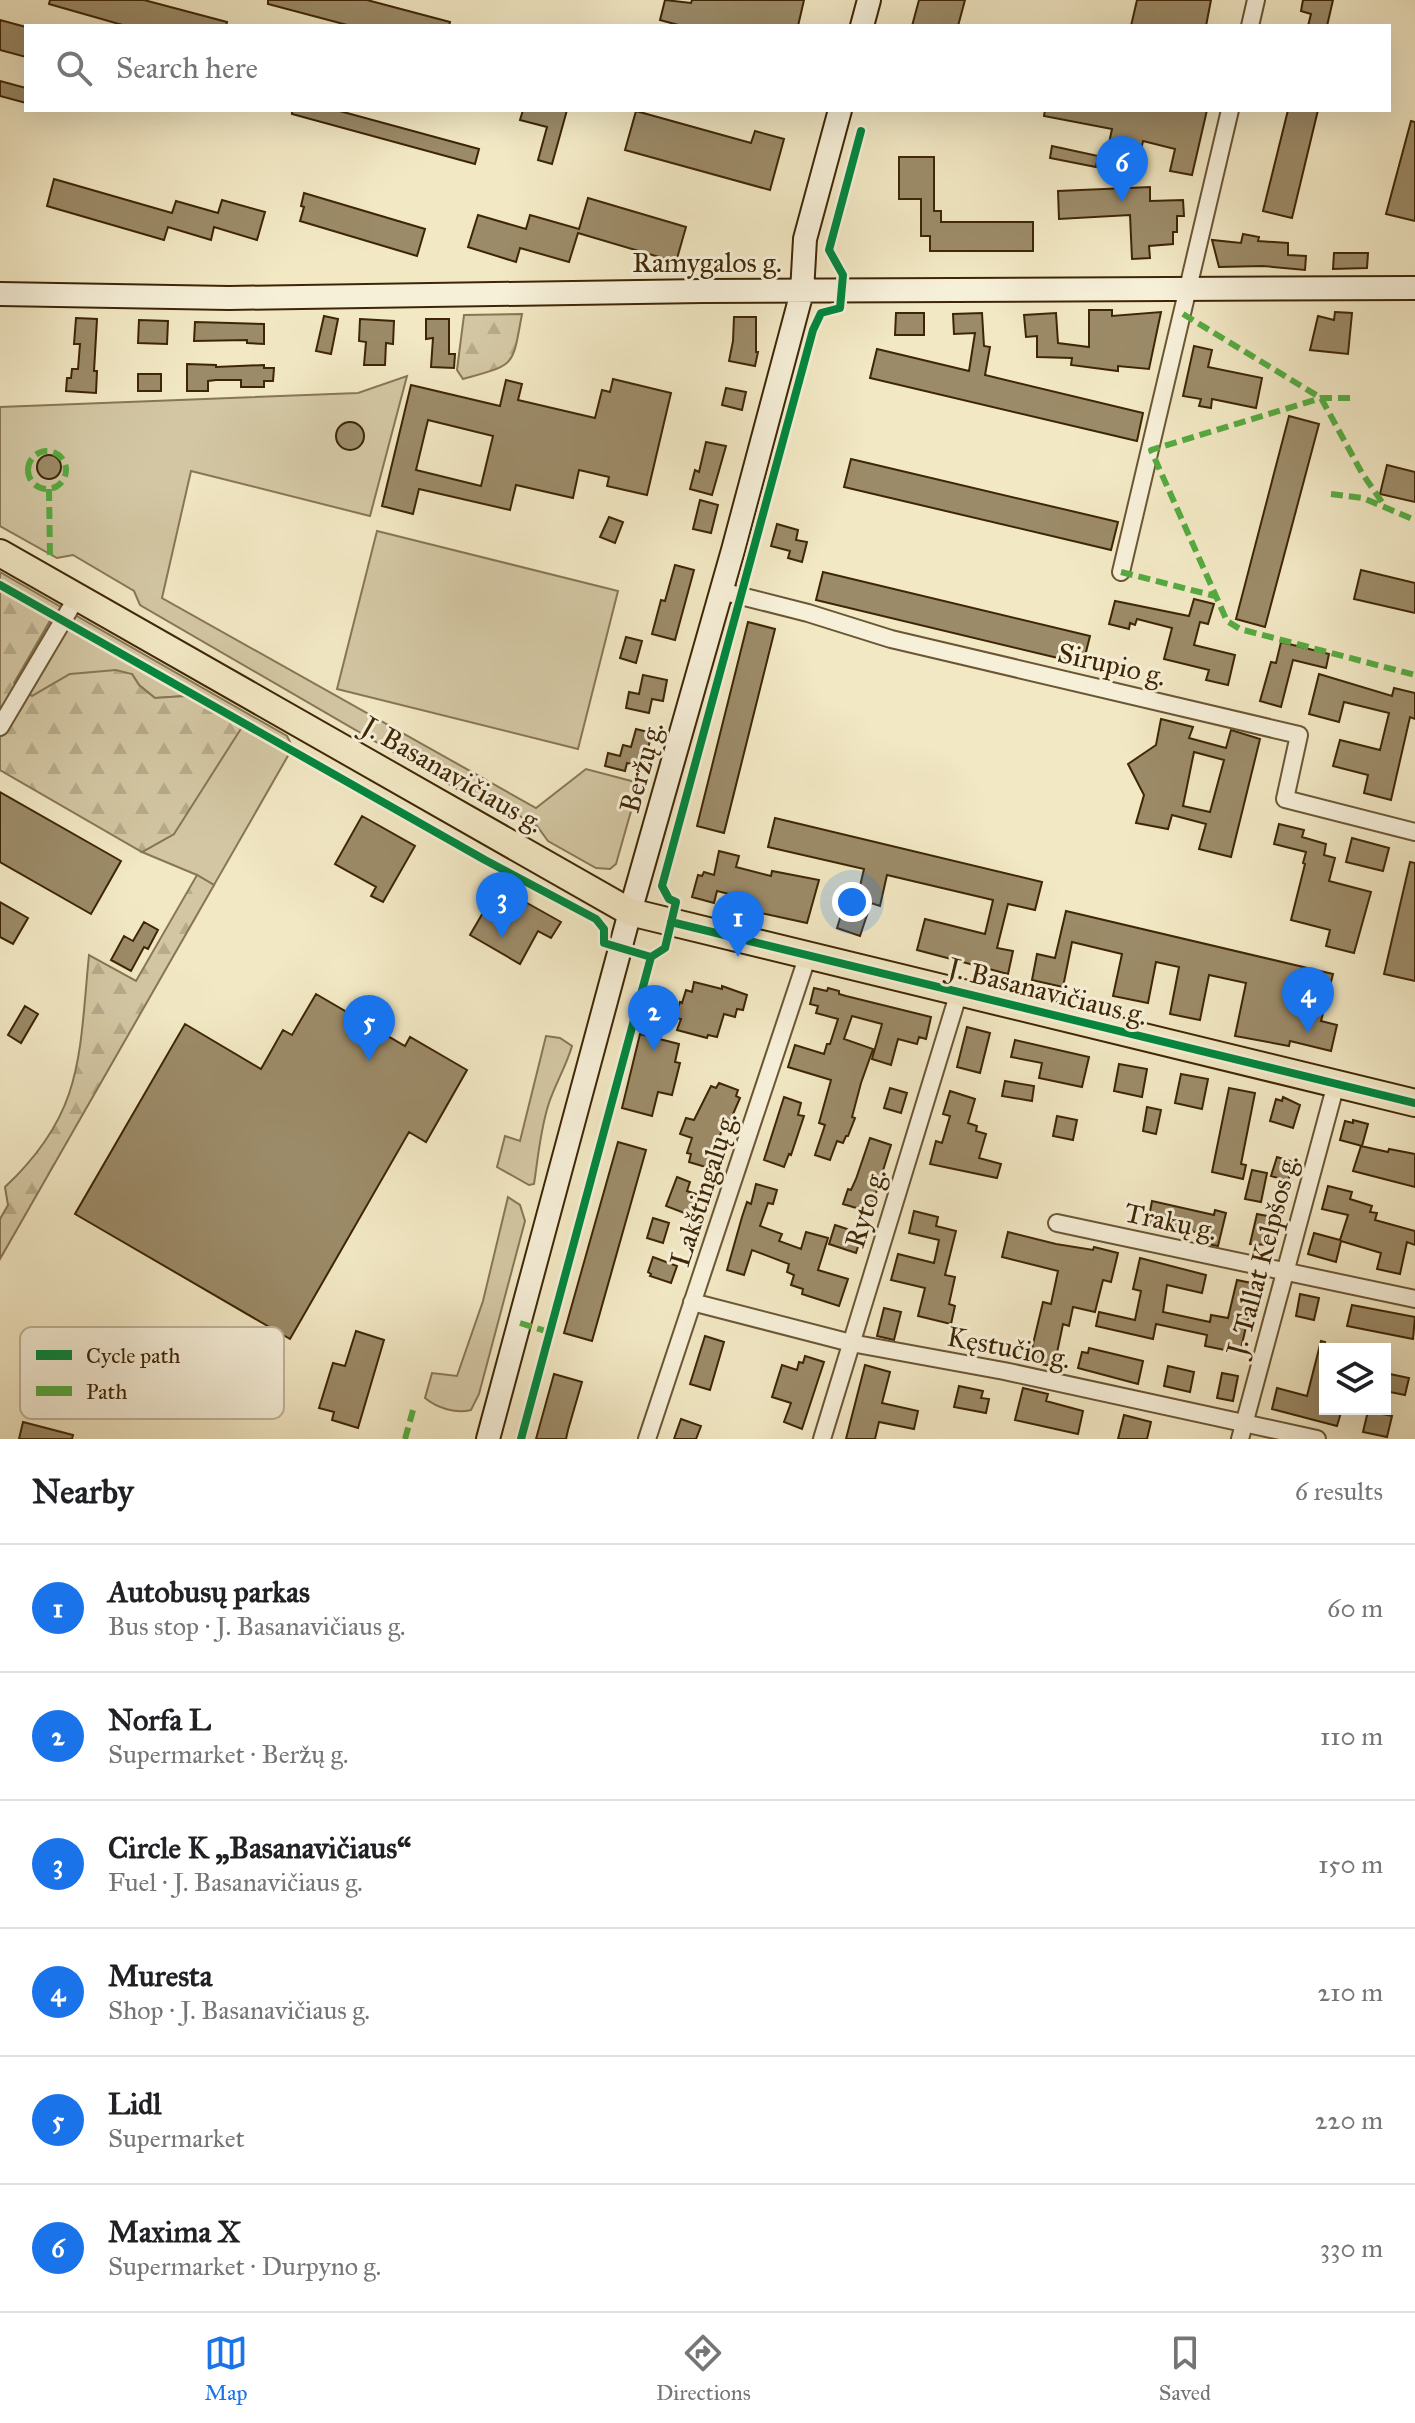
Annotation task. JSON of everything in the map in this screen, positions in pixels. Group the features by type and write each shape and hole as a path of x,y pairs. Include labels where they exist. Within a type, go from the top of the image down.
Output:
{"highway":[{"name":"J. Basanavičiaus g.","path":"0,553 630,912 1415,1103"}],"main road":[{"path":"863,24 869,0"},
{"name":"Beržų g.","path":"488,1439 802,292 805,239 839,112"},
{"name":"Ramygalos g.","path":"0,294 229,298 1415,288"}],"street":[{"path":"1250,24 1256,0"},
{"path":"1121,572 1230,112"},
{"name":"Sirupio g.","path":"721,591 808,613 891,639 1299,735 1285,799 1415,832"},
{"path":"0,727 77,597"},
{"name":"Lakštingalų g.","path":"647,1439 808,955"},
{"name":"Ryto g.","path":"822,1439 959,992"},
{"name":"J. Tallat Kelpšos g.","path":"1242,1431 1336,1084"},
{"name":"Trakų g.","path":"1057,1223 1415,1299"},
{"name":"Kęstučio g.","path":"692,1302 851,1343 1004,1371 1242,1431 1317,1439"}],"green space":[{"path":"522,314 516,345 509,361 493,370 463,379 457,370 464,315"},
{"path":"407,376 370,516 191,471 162,598 536,808 586,769 639,783 616,864 610,869 596,868 548,841 537,826 502,806 483,804 140,605 134,591 73,555 57,558 0,526 0,407 358,393"},
{"path":"377,531 618,591 578,749 337,689"},
{"path":"0,572 287,736 292,746 289,754 214,885 142,852 174,834 185,696 155,698 139,685 132,674 70,674 32,696 14,683 51,619 0,590"},
{"path":"0,590 51,619 14,683 32,696 70,674 116,670 132,674 139,685 155,698 185,696 242,727 174,834 142,852 0,770"},
{"path":"197,875 214,885 0,1259 0,1219 8,1205 5,1187 50,1134 64,1108 73,1081 83,1023 89,955 136,981"},
{"path":"546,1036 560,1038 572,1046 548,1106 534,1184 529,1185 497,1167 505,1136 520,1141"},
{"path":"508,1197 520,1205 525,1221 479,1394 471,1410 447,1409 425,1398 432,1373 457,1376 483,1301"}],"building":[{"path":"50,0 144,0 227,22 119,24 49,4"},
{"path":"268,0 367,0 450,22 343,24 268,4"},
{"path":"665,0 691,3 692,0 804,0 798,24 675,24 660,20"},
{"path":"919,0 965,0 959,24 913,24"},
{"path":"1137,0 1211,0 1206,24 1131,24"},
{"path":"1303,0 1333,0 1327,24 1308,24 1311,14 1301,11"},
{"path":"0,20 24,26 24,56 0,50"},
{"path":"0,81 24,87 24,102 0,96"},
{"path":"343,112 479,149 475,164 292,114"},
{"path":"522,112 566,112 552,164 538,160 547,127 520,120"},
{"path":"636,112 751,143 755,131 784,139 770,190 625,150"},
{"path":"1045,112 1207,112 1192,175 1170,171 1175,149 1143,141 1138,164 1106,157 1112,129 1044,116"},
{"path":"1288,112 1318,112 1292,218 1263,211"},
{"path":"1411,121 1415,122 1415,221 1386,214"},
{"path":"1052,146 1098,156 1096,167 1050,158"},
{"path":"899,157 934,157 934,211 941,211 941,222 1033,222 1033,251 930,251 930,236 921,236 921,199 899,199"},
{"path":"54,179 172,213 176,201 218,213 222,200 265,212 257,240 214,227 211,240 168,227 164,240 47,206"},
{"path":"1150,187 1150,201 1183,200 1184,216 1177,216 1173,244 1149,246 1150,258 1132,259 1130,215 1059,219 1058,191"},
{"path":"304,193 425,229 417,256 300,221"},
{"path":"588,198 686,227 676,262 578,233 569,262 520,248 516,262 468,247 478,215 526,229 530,215 579,229"},
{"path":"1243,234 1259,237 1258,241 1288,243 1288,255 1306,256 1305,270 1263,266 1219,267 1212,240 1241,243"},
{"path":"1334,253 1368,253 1367,268 1333,269"},
{"path":"1089,310 1112,310 1112,316 1161,312 1149,369 1118,366 1118,371 1071,365 1072,358 1037,357 1037,336 1026,337 1024,315 1056,313 1058,343 1089,347"},
{"path":"1335,312 1352,313 1348,354 1310,350 1318,316 1334,320"},
{"path":"896,313 924,313 924,335 895,335"},
{"path":"982,313 984,346 990,347 985,375 1143,413 1137,441 870,378 877,349 969,371 975,333 954,334 953,314"},
{"path":"324,316 338,319 331,354 316,351"},
{"path":"734,317 756,317 758,352 755,366 729,361"},
{"path":"76,318 97,319 96,393 66,391 67,378 71,378 72,369 78,369 80,344 74,344"},
{"path":"360,319 394,321 393,344 386,343 385,365 364,365 366,342 359,341"},
{"path":"426,319 449,319 449,354 455,354 454,368 431,367 433,338 426,339"},
{"path":"139,320 168,321 167,344 138,343"},
{"path":"195,322 264,324 264,344 247,343 247,340 194,341"},
{"path":"1194,346 1212,350 1208,367 1262,378 1256,408 1212,399 1211,408 1199,406 1201,399 1183,396"},
{"path":"187,364 216,367 264,365 264,368 274,368 273,381 264,381 264,387 241,387 241,380 216,380 208,381 208,391 187,391"},
{"path":"138,374 161,374 161,391 138,391"},
{"path":"613,379 671,393 647,495 607,486 609,477 579,470 573,498 516,485 510,510 419,489 413,514 382,506 411,385 500,406 506,380 522,384 518,400 595,418 602,390 610,392","holes":["428,420 493,436 481,486 416,470"]},
{"path":"726,388 746,392 742,410 722,405"},
{"path":"1289,416 1319,424 1265,627 1236,619"},
{"path":"350,422 360,426 364,436 360,446 350,450 340,446 336,436 340,426"},
{"path":"706,442 726,446 712,495 690,489 695,470 699,472"},
{"path":"49,455 57,459 61,467 57,475 49,479 41,475 37,467 41,459"},
{"path":"851,459 1118,522 1111,550 844,487"},
{"path":"1387,465 1415,472 1415,502 1380,494"},
{"path":"700,500 718,505 711,533 693,529"},
{"path":"609,517 623,522 615,543 600,537"},
{"path":"777,524 798,530 796,540 807,542 802,562 788,558 790,551 771,546"},
{"path":"675,565 694,570 675,640 652,634"},
{"path":"1361,570 1415,583 1415,613 1354,599"},
{"path":"823,572 1090,636 1083,664 816,600"},
{"path":"1194,599 1214,604 1208,624 1200,622 1194,645 1235,655 1228,685 1206,680 1209,670 1164,659 1172,628 1137,619 1135,625 1130,623 1129,629 1109,624 1115,601 1189,616"},
{"path":"748,622 775,629 724,833 697,826"},
{"path":"626,637 642,641 636,663 620,658"},
{"path":"1281,642 1329,654 1326,668 1293,660 1281,707 1260,701 1271,662 1276,663"},
{"path":"1319,674 1392,696 1394,688 1415,693 1415,719 1410,717 1391,800 1364,793 1368,775 1333,766 1340,740 1380,750 1389,713 1344,702 1339,722 1309,714"},
{"path":"643,675 667,680 663,701 652,699 649,713 626,708 629,692 639,694"},
{"path":"1161,719 1193,727 1189,738 1226,748 1231,730 1260,739 1231,857 1199,849 1206,824 1172,815 1168,829 1136,823 1144,795 1128,764 1156,745","holes":["1194,752 1224,760 1210,812 1183,806"]},
{"path":"636,729 652,733 643,767 627,763 625,771 605,766 608,753 620,756 623,745 631,747"},
{"path":"0,792 121,861 91,914 0,862"},
{"path":"362,816 415,846 383,902 371,896 376,887 335,864"},
{"path":"775,818 1042,882 1035,910 1008,904 997,948 1013,951 1008,974 917,950 925,919 985,934 993,900 887,875 880,906 871,903 860,936 837,928 842,912 853,916 864,869 768,847"},
{"path":"1279,824 1304,830 1302,837 1326,844 1324,855 1335,858 1329,881 1371,892 1354,953 1326,946 1330,930 1291,920 1306,852 1274,844"},
{"path":"1352,838 1389,848 1383,871 1346,862"},
{"path":"719,851 739,856 736,867 771,876 772,871 819,880 807,923 738,908 741,897 717,891 714,903 692,897 698,875 702,876 704,872 714,875"},
{"path":"1410,862 1415,863 1415,981 1384,974"},
{"path":"511,894 561,922 551,938 538,931 520,964 470,935 484,911 497,919"},
{"path":"0,902 28,918 13,944 0,937"},
{"path":"1066,911 1333,974 1321,1021 1337,1025 1331,1051 1290,1041 1289,1046 1235,1036 1246,983 1209,975 1200,1020 1170,1014 1179,967 1156,962 1148,1003 1113,996 1122,954 1072,942 1063,987 1032,980 1037,954 1055,958"},
{"path":"144,922 158,930 131,971 111,960 124,936 133,941"},
{"path":"694,982 722,989 722,986 747,995 743,1010 737,1009 735,1017 724,1014 717,1037 708,1035 707,1038 677,1030 681,1019 675,1018 680,1002 686,990 692,992"},
{"path":"814,988 827,991 828,988 846,996 931,1017 926,1039 919,1037 917,1044 898,1039 891,1065 872,1059 882,1024 852,1016 844,1039 873,1049 852,1117 855,1118 843,1143 837,1141 830,1160 815,1155 825,1125 819,1123 831,1080 788,1067 795,1045 824,1054 827,1044 830,1044 838,1019 816,1013 818,1006 810,1004"},
{"path":"316,994 405,1046 410,1037 467,1070 426,1142 409,1132 290,1339 284,1336 284,1327 269,1327 75,1214 185,1024 261,1069 283,1030 292,1035"},
{"path":"25,1006 38,1014 21,1043 8,1035"},
{"path":"967,1027 990,1033 980,1073 957,1067"},
{"path":"640,1034 679,1044 675,1062 680,1063 672,1095 658,1092 652,1116 622,1108"},
{"path":"1015,1040 1089,1057 1082,1087 1039,1078 1042,1063 1011,1057"},
{"path":"1119,1064 1147,1069 1142,1097 1114,1091"},
{"path":"1181,1074 1208,1079 1202,1109 1175,1103"},
{"path":"1005,1081 1034,1086 1032,1101 1002,1096"},
{"path":"719,1083 738,1090 736,1096 740,1098 727,1128 723,1127 709,1168 689,1162 691,1154 687,1153 692,1138 680,1134 686,1118 694,1120 711,1086 716,1088"},
{"path":"890,1088 907,1093 901,1113 884,1108"},
{"path":"1229,1088 1255,1093 1241,1164 1246,1165 1243,1179 1212,1172"},
{"path":"950,1091 975,1099 968,1123 977,1126 976,1131 986,1134 979,1158 1001,1164 997,1178 930,1164 936,1141 942,1143 950,1116 943,1114"},
{"path":"784,1097 801,1103 798,1115 804,1116 784,1167 764,1160"},
{"path":"1283,1097 1300,1105 1293,1128 1270,1121 1276,1099 1282,1101"},
{"path":"1147,1107 1161,1110 1156,1134 1143,1131"},
{"path":"1057,1116 1077,1120 1073,1140 1053,1136"},
{"path":"1353,1120 1368,1124 1362,1146 1340,1140 1345,1121 1353,1123"},
{"path":"870,1138 891,1145 870,1212 843,1204 848,1189 851,1190 856,1179"},
{"path":"618,1142 646,1150 592,1341 564,1333"},
{"path":"1361,1146 1415,1154 1415,1187 1353,1171"},
{"path":"1277,1157 1293,1162 1288,1181 1271,1176"},
{"path":"1252,1170 1267,1173 1261,1202 1245,1199"},
{"path":"677,1177 690,1182 687,1191 699,1195 692,1216 666,1206"},
{"path":"756,1184 777,1190 773,1204 768,1203 760,1226 782,1234 779,1241 801,1249 806,1232 828,1238 818,1270 848,1279 839,1306 802,1294 803,1289 791,1285 794,1275 787,1272 789,1264 752,1250 744,1275 727,1270 747,1202 751,1204"},
{"path":"1328,1186 1352,1192 1350,1199 1372,1206 1370,1212 1377,1213 1375,1220 1415,1231 1415,1245 1407,1242 1400,1274 1377,1269 1381,1253 1341,1241 1336,1262 1308,1254 1314,1233 1340,1240 1348,1215 1322,1209"},
{"path":"1152,1201 1214,1215 1215,1210 1226,1213 1218,1246 1207,1244 1209,1235 1148,1222"},
{"path":"914,1211 938,1217 936,1226 956,1231 945,1275 955,1277 949,1304 955,1306 951,1324 918,1316 925,1288 891,1280 898,1254 934,1263 939,1240 909,1233"},
{"path":"1257,1214 1278,1218 1272,1245 1250,1244"},
{"path":"653,1218 669,1223 663,1243 647,1238"},
{"path":"835,1225 862,1234 856,1253 829,1244"},
{"path":"1008,1232 1056,1244 1093,1250 1094,1247 1118,1253 1111,1282 1103,1280 1095,1312 1073,1307 1069,1326 1063,1324 1054,1367 1029,1361 1043,1302 1051,1304 1058,1271 1002,1257"},
{"path":"653,1257 677,1266 671,1283 650,1276 648,1272"},
{"path":"1140,1258 1206,1275 1202,1293 1167,1285 1163,1312 1210,1322 1211,1315 1228,1318 1237,1280 1261,1285 1256,1310 1250,1309 1240,1353 1205,1346 1207,1335 1156,1324 1153,1339 1096,1326 1099,1312 1135,1320 1141,1291 1133,1289"},
{"path":"1300,1294 1319,1298 1314,1320 1296,1316"},
{"path":"1352,1305 1415,1317 1413,1339 1347,1326"},
{"path":"884,1308 901,1312 894,1340 877,1336"},
{"path":"356,1331 384,1340 358,1428 332,1420 334,1412 319,1408 333,1363 345,1366"},
{"path":"705,1336 724,1342 710,1390 690,1384"},
{"path":"1089,1348 1143,1361 1138,1384 1078,1368 1082,1352 1088,1353"},
{"path":"1319,1349 1319,1415 1340,1415 1337,1426 1272,1409 1277,1388 1307,1396"},
{"path":"805,1356 824,1362 802,1429 784,1422 791,1403 772,1397 782,1365 797,1370"},
{"path":"865,1365 890,1372 882,1403 918,1411 914,1429 879,1422 875,1439 846,1439"},
{"path":"1168,1366 1194,1372 1190,1392 1164,1386"},
{"path":"1222,1373 1238,1376 1233,1401 1217,1398"},
{"path":"554,1374 582,1382 566,1439 536,1439"},
{"path":"1391,1374 1409,1378 1405,1395 1391,1392"},
{"path":"959,1386 983,1391 981,1398 989,1399 986,1413 954,1407"},
{"path":"1023,1388 1048,1394 1046,1401 1083,1411 1078,1434 1015,1420"},
{"path":"1124,1415 1151,1422 1147,1439 1118,1439"},
{"path":"1367,1415 1392,1416 1387,1437 1363,1432"},
{"path":"681,1419 701,1426 696,1439 674,1439"},
{"path":"23,1422 73,1435 72,1439 19,1439"}],"marked path":[{"path":"1183,314 1321,398 1362,473 1386,508"},
{"path":"1350,398 1321,398 1151,450 1227,621 1240,629 1415,675"},
{"path":"47,451 60,457 66,470 60,483 47,489 34,483 28,470 34,457 47,451"},
{"path":"49,489 50,559"},
{"path":"1331,494 1363,498 1415,520"},
{"path":"1121,572 1215,596"},
{"path":"520,1323 549,1332"},
{"path":"405,1439 413,1410"}],"cycle path":[{"path":"521,1439 651,957 665,948 676,902 669,899 662,886 813,330 821,313 840,308 843,275 829,250 861,131"},
{"path":"0,585 485,860 596,919 604,929 604,943 651,957"},
{"path":"671,922 1415,1103"}],"place":[{"name":"Maxima X","path":"1122,202"},
{"name":"Circle K „Basanavičiaus“","path":"502,938"},
{"name":"Autobusų parkas","path":"738,957"},
{"name":"Muresta","path":"1308,1033"},
{"name":"Norfa L","path":"654,1051"},
{"name":"Lidl","path":"369,1061"}]}
